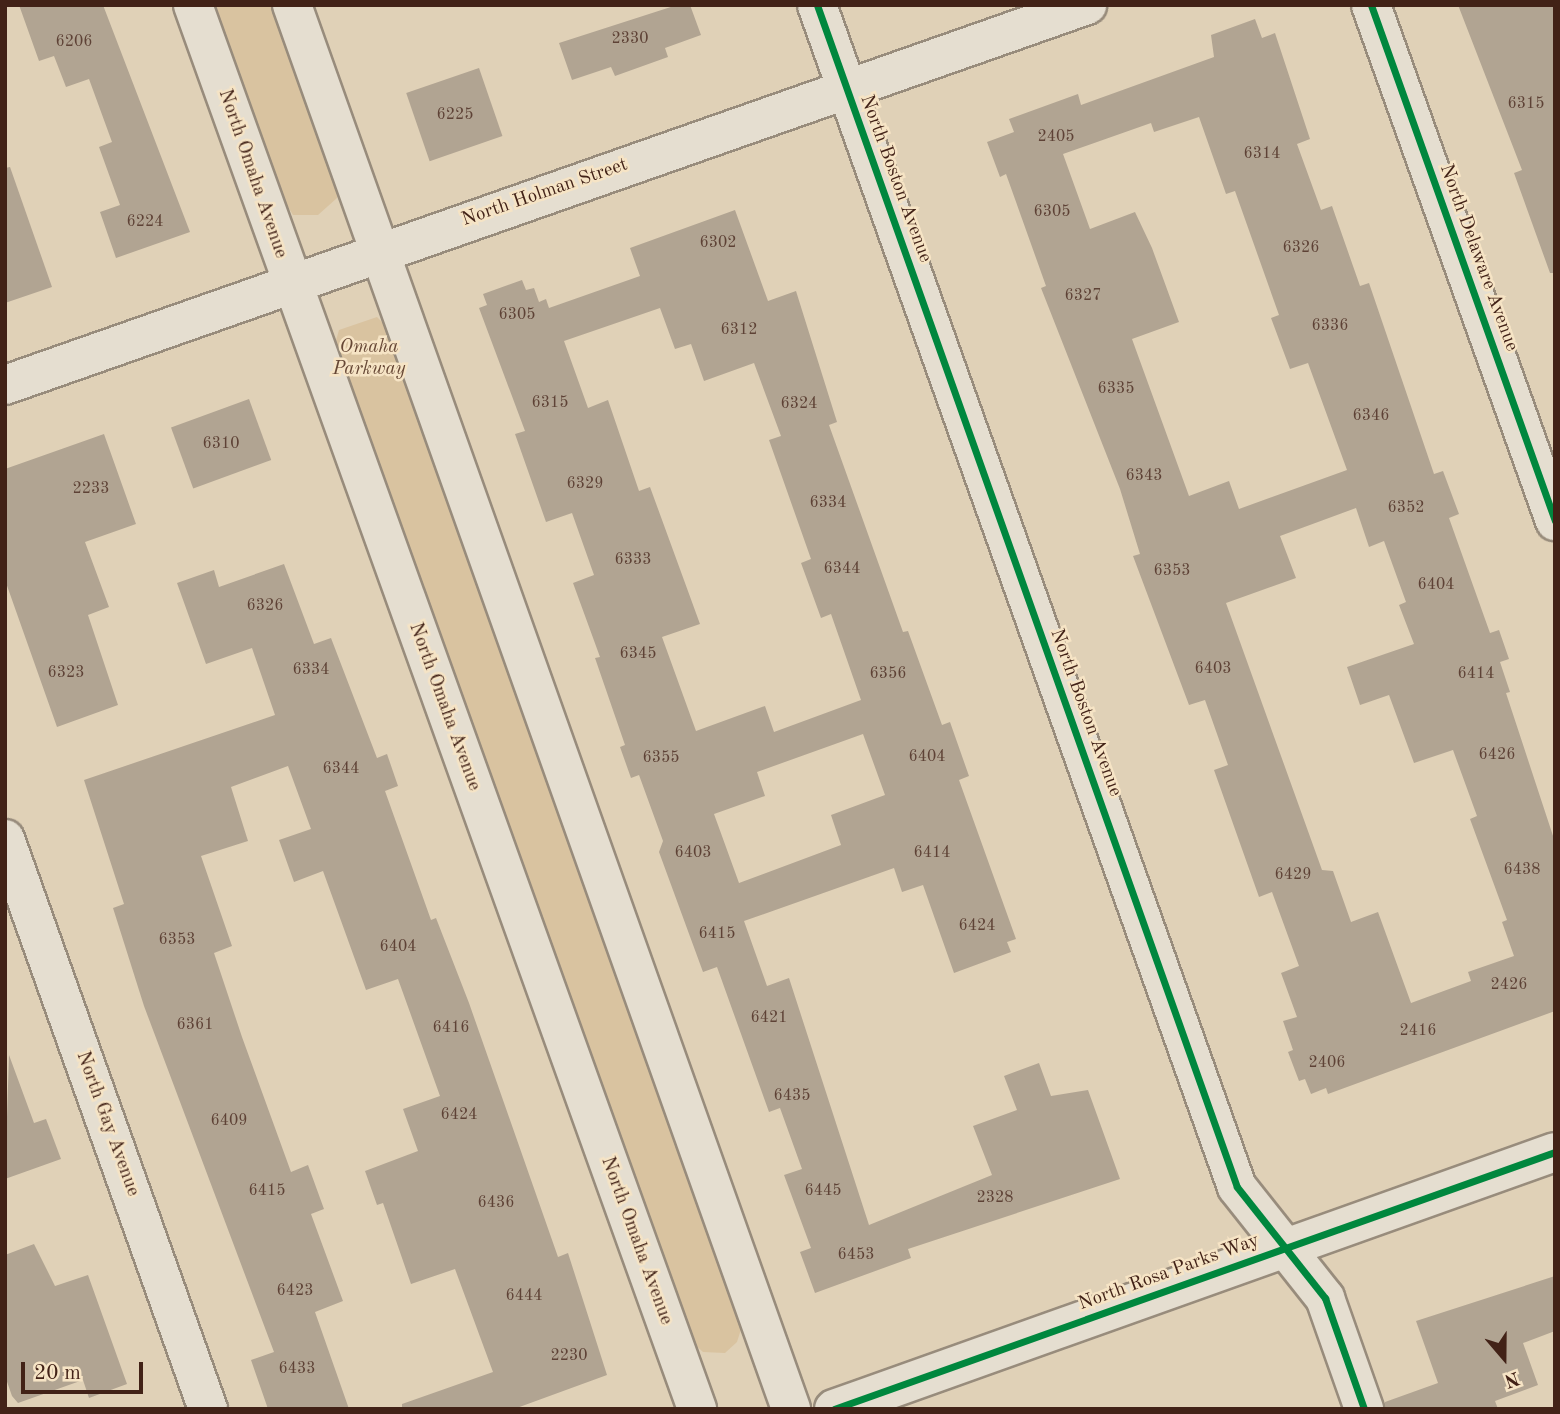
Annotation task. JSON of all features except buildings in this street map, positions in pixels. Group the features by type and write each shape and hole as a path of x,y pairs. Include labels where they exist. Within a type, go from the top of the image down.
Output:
{"street":[{"name":"North Omaha Avenue","path":"193,5 290,282 697,1409"},
{"path":"292,5 791,1409"},
{"name":"North Boston Avenue","path":"817,5 1237,1188 1283,1249 1325,1298 1364,1409"},
{"name":"North Holman Street","path":"5,385 290,282 1087,5"},
{"name":"North Delaware Avenue","path":"1371,5 1555,521"},
{"name":"North Gay Avenue","path":"5,839 208,1409"},
{"name":"North Rosa Parks Way","path":"843,1407 1555,1152"}],"green space":[{"path":"213,5 277,5 336,173 337,198 318,215 293,215 279,192"},
{"name":"Omaha Parkway","path":"377,317 392,332 743,1323 737,1342 725,1353 703,1352 692,1342 333,351 339,330"}],"cycle path":[{"path":"817,5 1237,1187 1325,1298 1364,1409"},
{"path":"1371,5 1555,521"},
{"path":"834,1409 1555,1152"}]}
